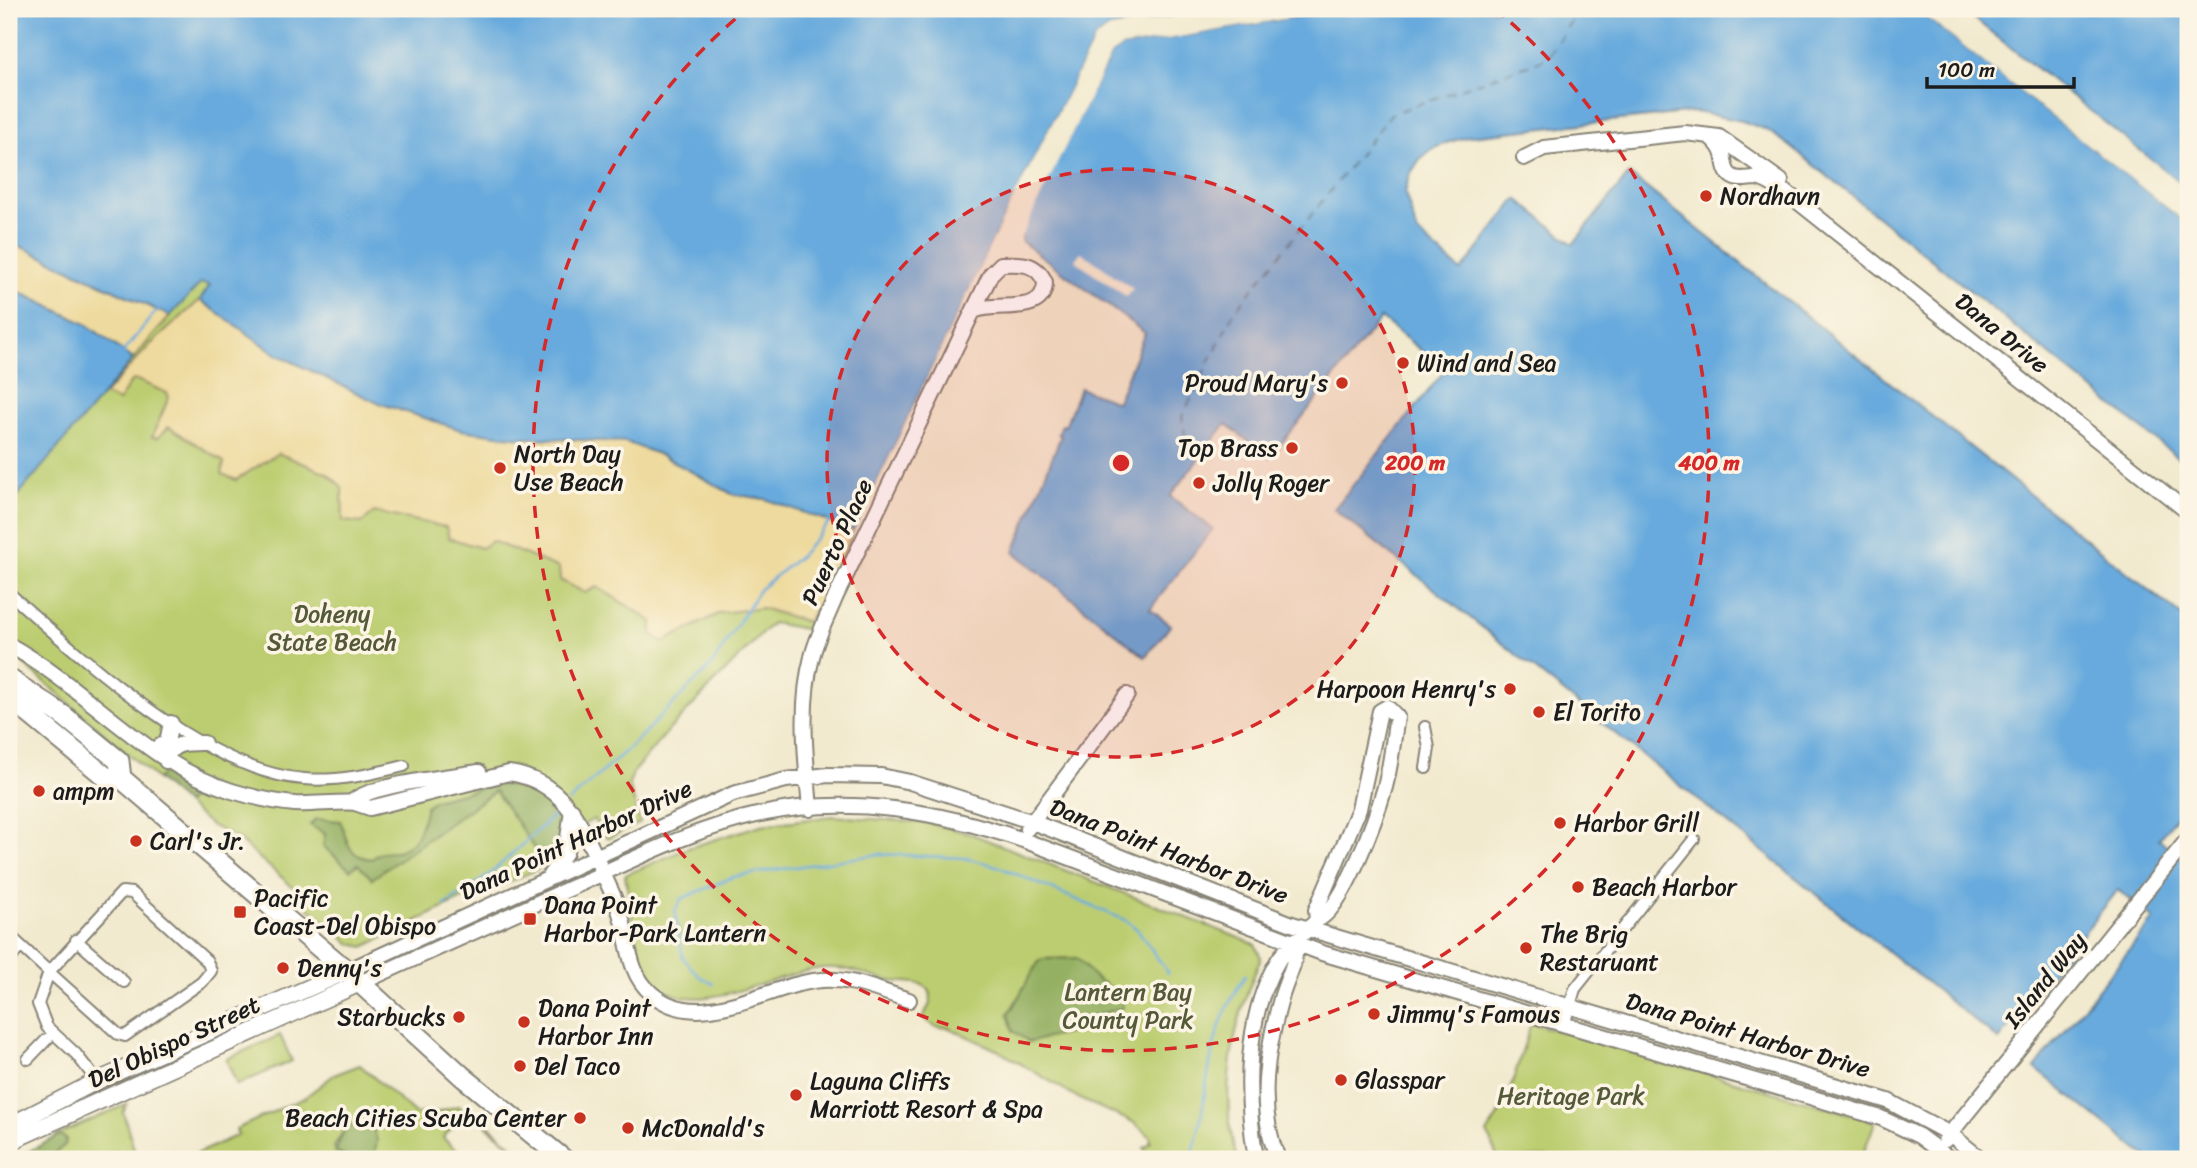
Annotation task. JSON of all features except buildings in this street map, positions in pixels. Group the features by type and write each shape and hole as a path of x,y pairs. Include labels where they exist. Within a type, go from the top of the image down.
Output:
{"highway":[{"path":"9,664 41,687 64,716"},
{"path":"9,679 64,716 119,761 121,778"},
{"path":"9,697 107,778 121,778 353,977 462,1076 563,1159"}],"main road":[{"name":"Del Obispo Street","path":"9,1126 97,1081 353,977"},
{"name":"Del Obispo Street","path":"9,1145 22,1136 353,977"}],"street":[{"name":"Dana Drive","path":"1524,158 1544,148 1556,146 1685,132 1728,142 1785,185 1787,192"},
{"name":"Dana Drive","path":"1709,136 1724,151 1727,172 1731,176 1739,180 1764,179 1787,192 2188,512"},
{"name":"Puerto Place","path":"810,809 804,727 808,680 817,639 983,288 1001,264 1017,262 1034,267 1045,282 1044,292 1034,302 974,311"},
{"path":"10,594 111,682 204,743 260,771 302,779 340,779 404,766"},
{"path":"9,645 51,669 150,751 166,761 202,780 256,797 295,804 363,804 420,793 489,773"},
{"path":"1023,839 1030,821 1128,695"},
{"path":"1256,1159 1250,1125 1250,1065 1260,1011 1269,981 1281,956 1324,917 1352,876 1385,786 1397,717 1387,707 1380,712 1358,812 1316,910 1313,925"},
{"path":"150,751 167,742 172,723"},
{"path":"1424,727 1429,748 1426,768"},
{"path":"166,761 170,750 176,746 204,743"},
{"path":"352,802 359,795 377,791 489,773 519,775 538,781 558,793 572,809 596,856 622,917 636,972 652,994 671,1006 707,1010 802,982 833,979 858,982 909,1000"},
{"name":"Dana Point Harbor Drive","path":"353,977 546,879 733,794 760,785 849,774 910,782 1030,821 1313,925 1569,1006 1888,1101 1950,1135 1981,1159"},
{"name":"Dana Point Harbor Drive","path":"353,977 723,825 762,814 810,809 895,808 973,823 1023,839 1296,944 1881,1118 1950,1159"},
{"path":"546,879 566,852 572,809"},
{"path":"1358,812 1373,820"},
{"path":"1564,1025 1574,989 1694,839"},
{"name":"Island Way","path":"1937,1149 2187,840"},
{"path":"9,935 49,972 118,1034 125,1036 202,982 211,971 207,961 132,893 122,892 116,897 76,940 49,972 38,1004 47,1027 76,1054 97,1081"},
{"path":"76,940 124,982"},
{"path":"1276,1155 1267,1113 1265,1076 1277,1016 1296,961 1296,944"},
{"path":"9,960 21,946"},
{"path":"28,1059 53,1033"},
{"path":"1250,1125 1276,1155"}],"green space":[{"name":"Doheny State Beach","path":"9,241 207,282 319,375 376,402 854,530 828,588 831,591 810,630 772,623 668,731 634,771 629,784 640,823 609,838 604,836 594,819 567,834 552,863 466,901 464,898 364,947 351,944 306,906 309,901 235,837 210,825 9,651"},
{"path":"165,771 198,788 186,804 157,779"},
{"path":"498,784 521,788 545,798 562,814 566,825 566,838 552,863 546,865 495,791 372,879 358,864 350,870 323,846 325,834 310,825 316,819 340,821 352,850 372,859 380,853 401,850 408,846 420,829 426,806 434,800"},
{"name":"Lantern Bay County Park","path":"833,816 928,823 969,833 1255,944 1261,958 1236,1032 1228,1082 1228,1108 1237,1159 1150,1159 1144,1148 1151,1142 1150,1136 1133,1122 1082,1100 999,1051 947,1027 937,1027 928,1022 923,1017 931,995 929,989 918,983 891,981 842,969 823,968 741,990 698,998 680,996 664,989 654,979 640,952 625,875 688,848 761,825"},
{"path":"1077,958 1093,976 1124,998 1122,1008 1089,1017 1075,1032 1029,1042 1013,1031 1008,1014 1041,959"},
{"name":"Heritage Park","path":"1531,1023 1875,1122 1861,1159 1498,1159 1487,1133 1506,1103"},
{"path":"280,1035 292,1061 237,1085 226,1059"},
{"path":"360,1065 415,1114 439,1112 458,1106 463,1110 467,1106 527,1159 467,1110 443,1138 467,1159 374,1159 376,1146 342,1133 334,1147 339,1155 349,1159 185,1159 238,1135 236,1129 304,1098 334,1075"},
{"path":"127,1104 123,1112 137,1159 120,1159 117,1151 97,1159 47,1159 66,1142 63,1136 55,1136"},
{"path":"359,1123 374,1131 377,1140 374,1159 349,1159 335,1152 345,1128"},
{"path":"60,1135 66,1139 65,1145 47,1159 15,1159"}],"sand":[{"path":"9,241 170,316 133,359 86,324 9,287"},
{"name":"North Day Use Beach","path":"200,300 278,355 376,402 424,418 514,437 626,442 663,456 732,494 765,499 854,530 828,589 807,622 762,608 720,613 663,642 652,634 652,621 597,587 585,593 560,580 559,568 492,541 481,548 449,538 446,527 374,512 362,523 343,521 342,487 327,473 278,453 236,480 222,474 224,462 169,427 157,438 152,437 169,397 167,393 137,380 131,381 119,401 104,395 149,346"}],"water":[{"path":"9,9 1213,9 1110,28 1096,37 1001,223 854,530 765,499 732,494 663,456 626,442 514,437 461,430 376,402 278,355 200,300 210,285 201,283 170,316 9,241"},
{"path":"1341,9 1916,9 2188,224 2188,466 1790,146 1767,130 1742,121 1695,112 1470,136 1432,149 1420,159 1409,176 1405,193 1417,232 1461,271 1517,199 1573,244 1629,174 2188,621 2188,801 2159,839 2188,863 2188,1159 2149,1159 2035,1068 2154,919 2118,890 1999,1040 1334,509 1445,370 1381,318 1270,458 1226,424 1170,496 1213,529 1150,609 1171,625 1145,657 1014,552 1061,436 1058,434 1062,425 1065,426 1080,388 1117,402 1145,333 1021,241 1022,231 1111,54 1122,47"},
{"path":"1962,9 2188,9 2188,189"},
{"path":"9,287 86,324 133,359 9,506"}],"pier":[{"path":"1217,9 1214,12 1112,31 1099,40 1004,225 857,531 853,533 1001,223 1096,37 1110,28"},
{"path":"1321,9 1341,9 1122,47 1111,54 1018,243 1019,230 1109,51 1121,43"},
{"path":"1916,9 1922,9 2188,220 2188,224"},
{"path":"1959,9 2188,189 2188,193 1960,11"},
{"path":"1081,252 1133,289 1127,297 1075,260"}],"waterway":[{"path":"123,352 158,309"},
{"path":"568,802 627,750 712,665 759,590 801,555 831,520"},
{"path":"445,905 489,875 561,809"},
{"path":"713,984 699,976 683,958 675,911 681,899 733,877 881,854 965,858 997,866 1127,921 1138,930 1168,973"},
{"path":"1191,1159 1217,1035 1245,975"}],"ferry route":[{"path":"1188,453 1182,417 1233,314 1391,114 1547,58 1579,9"}],"place":[{"name":"Nordhavn","path":"1706,196"},
{"name":"Wind and Sea","path":"1403,363"},
{"name":"Proud Mary's","path":"1342,383"},
{"name":"Top Brass","path":"1292,448"},
{"name":"North Day Use Beach","path":"500,468"},
{"name":"Jolly Roger","path":"1199,483"},
{"name":"Harpoon Henry's","path":"1510,689"},
{"name":"El Torito","path":"1539,712"},
{"name":"ampm","path":"39,791"},
{"name":"Harbor Grill","path":"1560,823"},
{"name":"Carl's Jr.","path":"136,841"},
{"name":"Beach Harbor","path":"1578,887"},
{"name":"Pacific Coast-Del Obispo","path":"240,912"},
{"name":"Dana Point Harbor-Park Lantern","path":"530,919"},
{"name":"The Brig Restaruant","path":"1526,948"},
{"name":"Denny's","path":"283,968"},
{"name":"Jimmy's Famous","path":"1374,1014"},
{"name":"Starbucks","path":"459,1017"},
{"name":"Dana Point Harbor Inn","path":"524,1022"},
{"name":"Del Taco","path":"520,1066"},
{"name":"Glasspar","path":"1341,1080"},
{"name":"Laguna Cliffs Marriott Resort & Spa","path":"796,1095"},
{"name":"Beach Cities Scuba Center","path":"580,1118"},
{"name":"McDonald's","path":"628,1128"}]}
